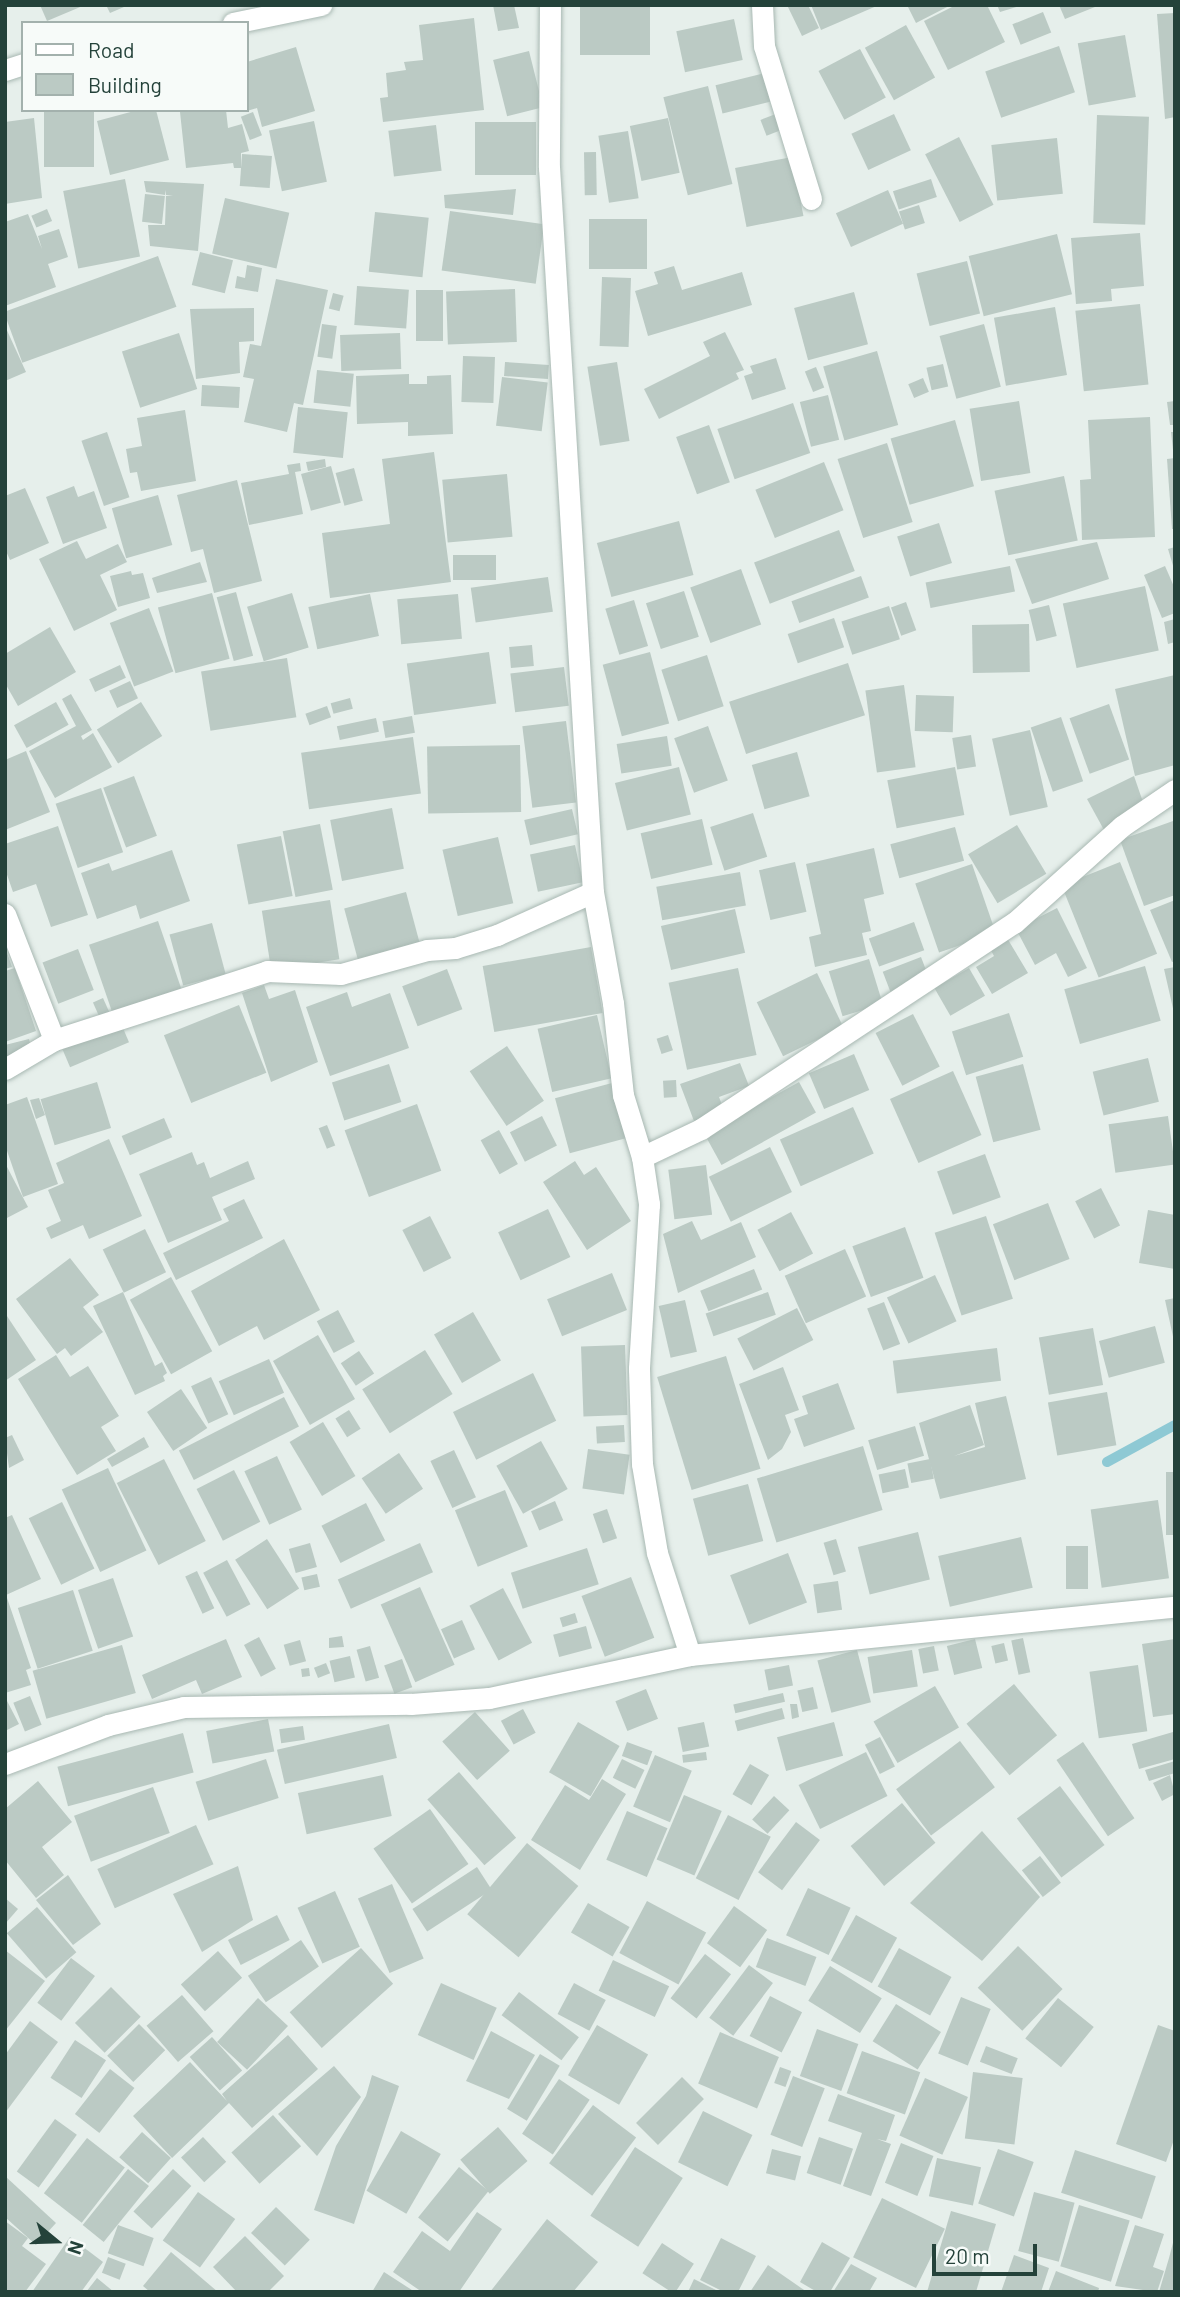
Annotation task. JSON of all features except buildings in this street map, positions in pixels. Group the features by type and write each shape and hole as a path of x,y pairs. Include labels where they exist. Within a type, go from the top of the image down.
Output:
{"street":[{"path":"243,21 321,5"},
{"path":"550,5 549,167 593,892 613,1003 623,1095 642,1157 649,1204 639,1369 642,1464 657,1553 690,1655"},
{"path":"762,5 764,46 811,199"},
{"path":"642,1157 701,1129 1014,923 1122,826 1175,790"},
{"path":"5,1069 54,1040 267,971 341,974 427,950 455,948 497,935 593,892"},
{"path":"5,914 54,1040"},
{"path":"5,1764 108,1725 184,1707 411,1704 489,1698 690,1655 1175,1607"}],"waterway":[{"path":"1107,1462 1175,1425"}]}
